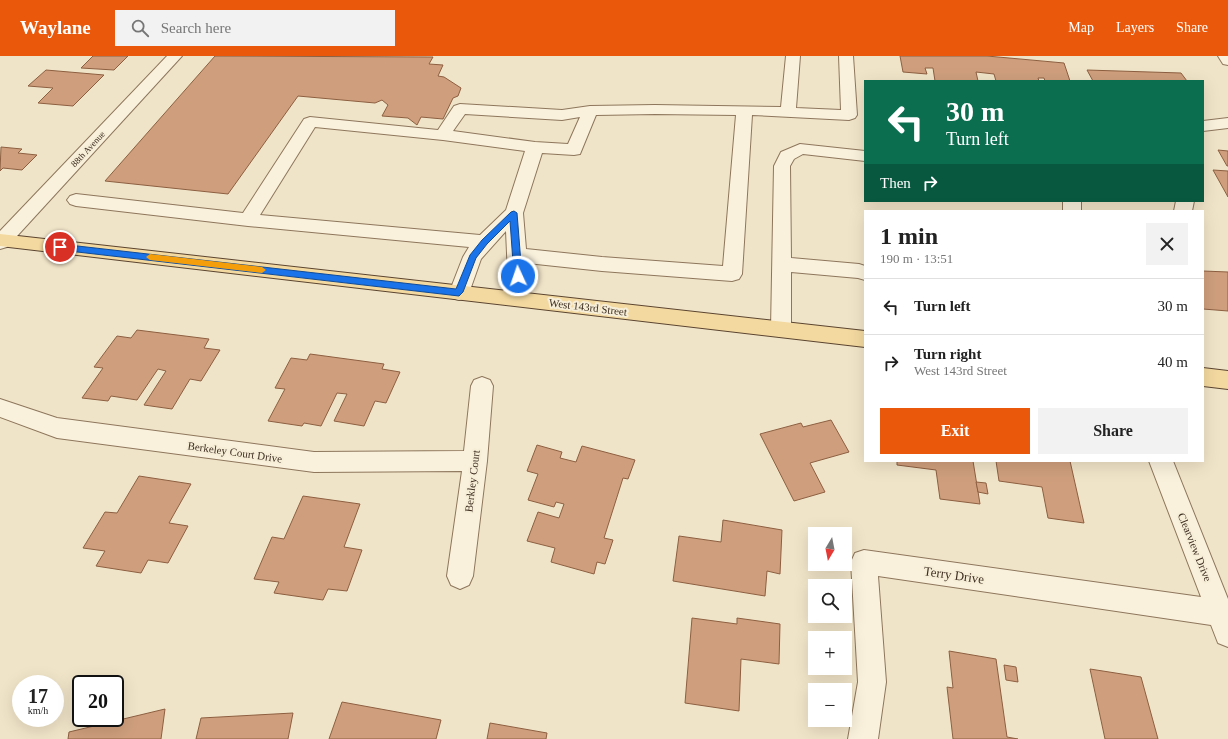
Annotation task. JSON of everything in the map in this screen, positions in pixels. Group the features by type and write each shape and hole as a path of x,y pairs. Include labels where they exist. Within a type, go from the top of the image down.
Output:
{"main road":[{"name":"West 143rd Street","path":"0,241 864,339"},
{"path":"1204,377 1228,380"}],"street":[{"name":"88th Avenue","path":"0,241 175,56"},
{"path":"788,111 793,56"},
{"path":"443,135 460,109 562,115 590,111 642,109 788,111 849,114 846,56"},
{"path":"1225,56 1228,61"},
{"path":"517,255 602,264 732,274 744,110"},
{"path":"248,220 310,122 574,150 590,111"},
{"path":"1204,126 1228,123"},
{"path":"511,298 518,276 514,213 535,147"},
{"path":"780,329 782,166 787,156 800,149 864,156"},
{"path":"76,200 248,220 484,242"},
{"path":"459,292 472,257 484,242 514,213"},
{"path":"781,264 864,273"},
{"name":"Berkley Court","path":"460,576 475,461 482,386"},
{"name":"Berkeley Court Drive","path":"0,408 57,428 314,462 475,461"},
{"name":"Clearview Drive","path":"1161,462 1226,620"},
{"name":"Terry Drive","path":"863,739 872,682 864,562 1226,620"}],"building":[{"path":"93,56 128,56 114,70 81,68"},
{"path":"215,56 433,57 429,64 443,65 438,76 444,77 461,88 458,96 453,98 443,119 421,117 417,125 408,118 382,116 388,105 382,100 375,103 298,96 228,194 105,181"},
{"path":"900,56 987,56 1064,63 1070,80 1045,80 1044,78 1038,78 1039,80 996,80 994,74 976,72 978,80 935,80 933,68 925,68 927,74 903,72"},
{"path":"46,70 104,75 73,106 38,103 53,88 28,86"},
{"path":"1087,70 1181,73 1186,80 1092,80"},
{"path":"1,147 22,149 18,153 37,155 22,170 3,168 0,171"},
{"path":"1218,150 1228,151 1228,166 1227,166"},
{"path":"1213,170 1228,171 1228,197"},
{"path":"1204,271 1228,272 1228,311 1204,309"},
{"path":"137,330 209,339 204,348 220,350 201,381 190,379 172,409 144,405 166,371 158,369 137,400 111,396 108,401 82,398 103,368 94,367 117,336 131,338"},
{"path":"310,354 384,364 382,369 400,372 386,403 375,401 364,426 334,421 347,394 337,393 321,426 304,423 302,426 268,421 285,389 275,388 291,358 307,360"},
{"path":"831,420 849,452 810,463 825,492 794,501 760,434 801,423 803,427"},
{"path":"537,445 562,452 560,458 576,462 582,446 635,460 628,479 623,478 604,538 613,540 605,564 597,562 594,574 551,562 555,548 527,541 538,512 559,518 564,504 556,502 554,507 528,500 538,474 527,471"},
{"path":"897,462 973,462 980,504 940,499 936,470 897,465"},
{"path":"996,462 1070,462 1084,523 1048,518 1042,487 999,481"},
{"path":"139,476 191,484 169,523 188,526 168,563 148,560 141,573 96,566 105,551 83,548 105,512 117,513"},
{"path":"976,482 986,483 988,494 978,492"},
{"path":"303,496 360,504 344,547 362,550 347,591 328,589 323,600 274,593 279,582 254,579 272,537 284,539"},
{"path":"723,520 782,530 780,574 767,571 765,596 673,581 679,536 721,542"},
{"path":"692,618 737,624 737,618 780,624 779,664 741,659 739,711 685,703"},
{"path":"949,651 996,659 1007,737 1018,739 953,739 947,687 953,688"},
{"path":"1004,665 1016,667 1018,682 1006,680"},
{"path":"1090,669 1141,677 1158,739 1105,739"},
{"path":"342,702 441,720 436,739 329,739"},
{"path":"165,709 161,739 68,739 69,732 90,727 124,727 124,719"},
{"path":"293,713 288,739 196,739 201,718"},
{"path":"490,723 547,733 546,739 487,739"}],"slow traffic":[{"path":"150,257 262,270"}],"route":[{"path":"60,247 459,292 472,257 484,242 514,213 518,276"}]}
